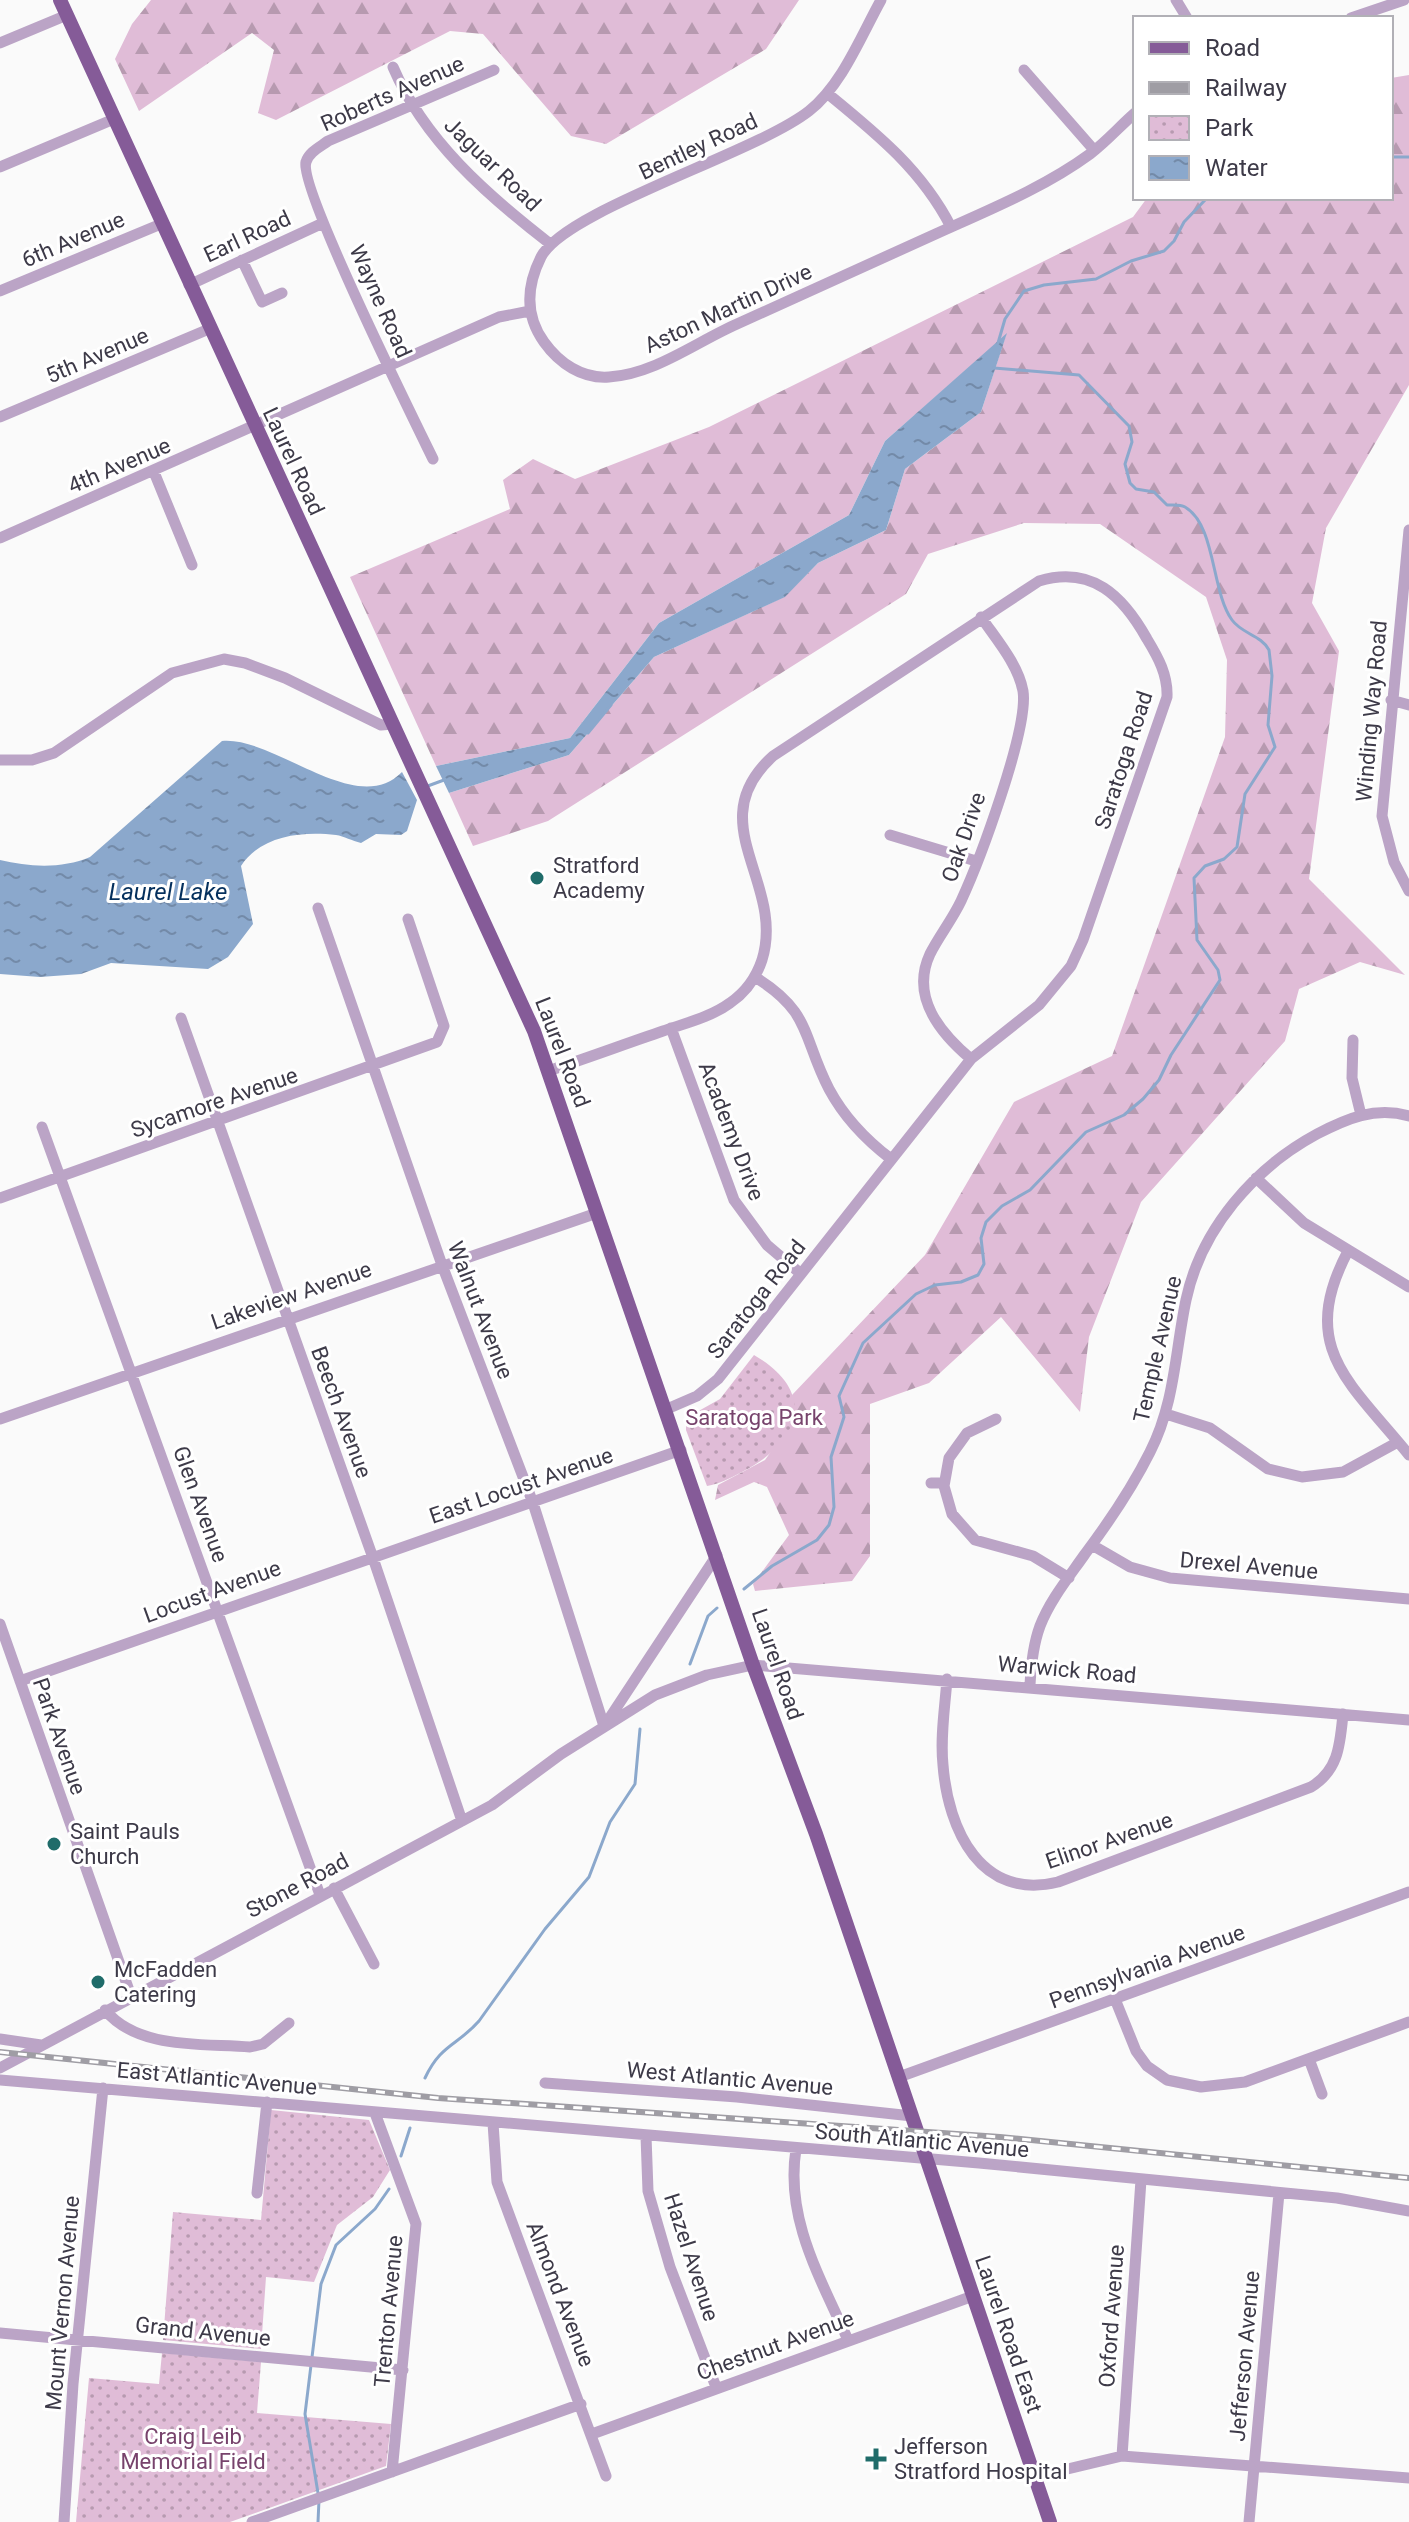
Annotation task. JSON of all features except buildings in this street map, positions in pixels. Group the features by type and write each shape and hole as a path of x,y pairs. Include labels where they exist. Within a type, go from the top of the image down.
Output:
{"main road":[{"name":"Laurel Road","path":"60,0 254,428 534,1031 927,2159"},
{"name":"Laurel Road East","path":"927,2159 1050,2522"}],"street":[{"name":"Bentley Road","path":"530,311 528,296 533,275 549,243 582,220 773,134 810,110 827,93 881,0"},
{"path":"1357,16 1404,0"},
{"path":"0,43 67,15"},
{"name":"Jaguar Road","path":"393,67 412,108 440,144 549,243"},
{"name":"Roberts Avenue","path":"309,157 328,141 412,108 494,70"},
{"path":"1024,70 1094,150"},
{"path":"827,93 883,139 920,176 951,227"},
{"name":"Aston Martin Drive","path":"530,311 539,336 553,355 587,375 609,377 645,370 715,334 1029,191 1094,150 1133,115"},
{"path":"0,167 114,119"},
{"name":"Wayne Road","path":"309,157 306,177 323,223 433,459"},
{"name":"Earl Road","path":"189,285 323,223"},
{"name":"6th Avenue","path":"0,291 161,224"},
{"path":"242,260 262,302 282,293"},
{"path":"254,428 499,317 530,311"},
{"name":"5th Avenue","path":"0,417 209,329"},
{"name":"4th Avenue","path":"0,538 254,428"},
{"path":"154,472 192,565"},
{"name":"Winding Way Road","path":"1409,530 1382,816 1394,862 1409,891"},
{"name":"Saratoga Road","path":"548,1071 721,1009 741,994 755,977 765,950 768,917 740,820 744,796 757,773 781,750 981,617 1046,579 1070,577 1096,581 1116,595 1136,620 1162,666 1167,689 1163,714 1076,957 1039,1005 971,1059 718,1379 697,1396 667,1409"},
{"name":"Oak Drive","path":"971,1059 935,1024 924,983 928,960 958,907 976,861 1019,736 1024,710 1018,675 981,617"},
{"path":"0,760 32,760 54,753 172,673 224,659 285,678 381,725 393,724"},
{"path":"1391,700 1409,705"},
{"path":"890,835 976,861"},
{"path":"1394,862 1409,860"},
{"name":"Walnut Avenue","path":"318,908 442,1265 533,1503 604,1726"},
{"name":"Sycamore Avenue","path":"0,1198 427,1048 439,1039 444,1026 408,919"},
{"path":"755,977 779,994 800,1017 834,1098 859,1131 891,1159"},
{"name":"Beech Avenue","path":"181,1018 372,1555 462,1821"},
{"name":"Academy Drive","path":"671,1028 729,1192 756,1234 801,1274"},
{"path":"1353,1040 1351,1071 1361,1115"},
{"name":"Temple Avenue","path":"1030,1685 1040,1627 1136,1478 1166,1414 1178,1362 1186,1300 1196,1268 1217,1227 1256,1178 1307,1140 1361,1115 1390,1112 1409,1116"},
{"name":"Glen Avenue","path":"42,1127 320,1895"},
{"path":"1256,1178 1293,1215 1409,1287"},
{"name":"Lakeview Avenue","path":"0,1419 597,1213"},
{"path":"1348,1251 1326,1302 1327,1338 1341,1368 1409,1455"},
{"path":"1166,1414 1210,1428 1268,1469 1302,1477 1343,1472 1398,1442"},
{"path":"996,1419 978,1425 962,1438 937,1483 952,1514 971,1537 987,1545 1033,1556 1069,1578"},
{"name":"East Locust Avenue","path":"372,1555 533,1503 681,1450"},
{"name":"Drexel Avenue","path":"1092,1545 1130,1567 1170,1578 1409,1599"},
{"name":"Locust Avenue","path":"20,1681 372,1555"},
{"name":"Stone Road","path":"604,1726 717,1555"},
{"name":"Park Avenue","path":"0,1624 131,1996"},
{"name":"Warwick Road","path":"722,1672 753,1665 1030,1685 1409,1720"},
{"name":"Stone Road","path":"0,2068 492,1805 604,1726 655,1695 722,1672"},
{"name":"Elinor Avenue","path":"947,1679 942,1764 945,1787 960,1834 970,1852 984,1867 1002,1879 1026,1885 1058,1882 1311,1787 1325,1777 1334,1763 1343,1714"},
{"path":"334,1888 374,1964"},
{"name":"Pennsylvania Avenue","path":"899,2077 1409,1892"},
{"path":"1115,1999 1141,2059 1160,2077 1176,2083 1227,2087 1409,2022"},
{"path":"105,2010 121,2028 147,2037 250,2047 263,2044 289,2023"},
{"path":"0,2039 41,2045"},
{"path":"18,2058 30,2082"},
{"path":"1309,2059 1322,2094"},
{"name":"East Atlantic Avenue","path":"0,2080 431,2117"},
{"name":"West Atlantic Avenue","path":"545,2083 737,2097 912,2116"},
{"name":"Mount Vernon Avenue","path":"64,2522 78,2338 103,2088"},
{"path":"257,2193 267,2102"},
{"name":"Trenton Avenue","path":"375,2113 416,2224 392,2472"},
{"name":"South Atlantic Avenue","path":"431,2117 927,2159 1385,2204 1409,2211"},
{"name":"Almond Avenue","path":"493,2123 497,2182 606,2476"},
{"name":"Hazel Avenue","path":"646,2136 648,2191 670,2267 716,2387"},
{"path":"796,2149 793,2203 810,2254 848,2340"},
{"name":"Oxford Avenue","path":"1122,2456 1141,2180"},
{"name":"Jefferson Avenue","path":"1249,2522 1279,2193"},
{"name":"Chestnut Avenue","path":"592,2434 973,2296"},
{"name":"Grand Avenue","path":"0,2333 403,2370"},
{"path":"252,2522 581,2404"},
{"path":"1034,2477 1122,2456 1255,2463 1409,2478"}],"green space":[{"path":"151,0 799,0 766,49 606,144 571,136 483,34 450,31 276,120 258,113 274,50 252,33 139,111 115,59 132,24"},
{"path":"1409,75 1409,385 1326,528 1312,603 1339,651 1309,879 1405,975 1360,962 1299,989 1285,1041 1141,1202 1089,1337 1080,1412 1001,1317 929,1383 870,1404 870,1556 852,1581 755,1591 753,1584 789,1535 767,1487 754,1482 715,1500 718,1485 765,1460 793,1421 792,1395 925,1255 1014,1102 1112,1056 1225,737 1227,660 1206,597 1100,524 1024,523 928,554 906,594 548,821 473,846 449,793 569,755 654,657 784,597 818,563 886,530 905,469 981,412 1006,335 885,441 849,515 659,623 570,738 436,766 350,577 510,509 503,480 533,459 575,479 709,427 1133,217 1146,200 1393,200 1393,78"},
{"name":"Saratoga Park","path":"754,1355 774,1369 794,1400 794,1416 789,1432 762,1460 729,1479 707,1486 686,1430 686,1418 720,1399"},
{"path":"271,2110 369,2120 390,2170 373,2197 337,2225 314,2282 266,2277 261,2349 163,2340 173,2212 261,2220"},
{"name":"Craig Leib Memorial Field","path":"162,2353 261,2362 257,2413 391,2424 386,2466 230,2522 76,2522 89,2378 159,2384"}],"water":[{"path":"1007,333 981,412 905,469 886,530 818,563 785,597 654,657 569,755 449,793 436,766 570,738 659,623 849,515 885,441"},
{"name":"Laurel Lake","path":"222,741 266,750 339,782 362,786 383,784 402,772 417,800 407,831 401,835 376,834 361,843 336,835 297,835 284,837 260,848 241,866 253,924 228,957 208,969 111,963 81,974 40,977 0,974 0,860 45,866 68,864 90,857"}],"waterway":[{"path":"1393,157 1409,157"},
{"path":"998,343 1005,319 1024,291 1044,285 1096,279 1131,261 1164,251 1174,241 1184,222 1205,200"},
{"path":"744,1589 772,1566 817,1540 829,1525 834,1507 831,1457 844,1417 839,1396 863,1343 916,1294 935,1285 961,1282 978,1275 984,1264 981,1238 986,1222 1002,1206 1030,1190 1086,1132 1124,1115 1159,1080 1171,1055 1220,980 1218,970 1197,940 1194,878 1205,866 1224,859 1237,847 1245,794 1275,747 1268,725 1272,676 1269,650 1232,620 1225,608 1208,543 1195,516 1185,507 1167,505 1154,492 1136,489 1130,483 1125,464 1132,442 1129,426 1079,375 994,368"},
{"path":"588,733 611,705"},
{"path":"425,787 444,780"},
{"path":"690,1664 708,1616 717,1608"},
{"path":"425,2078 437,2058 479,2021 545,1929 589,1877 610,1822 635,1784 640,1729"},
{"path":"401,2156 410,2128"},
{"path":"318,2493 305,2414 321,2284 336,2245 375,2209 389,2189"},
{"path":"318,2522 319,2500"}],"railway":[{"path":"0,2052 438,2098 1000,2137 1409,2178"}],"place":[{"name":"Stratford Academy","path":"537,878"},
{"name":"Saint Pauls Church","path":"54,1844"},
{"name":"McFadden Catering","path":"98,1982"},
{"name":"Jefferson Stratford Hospital","path":"876,2459"}]}
